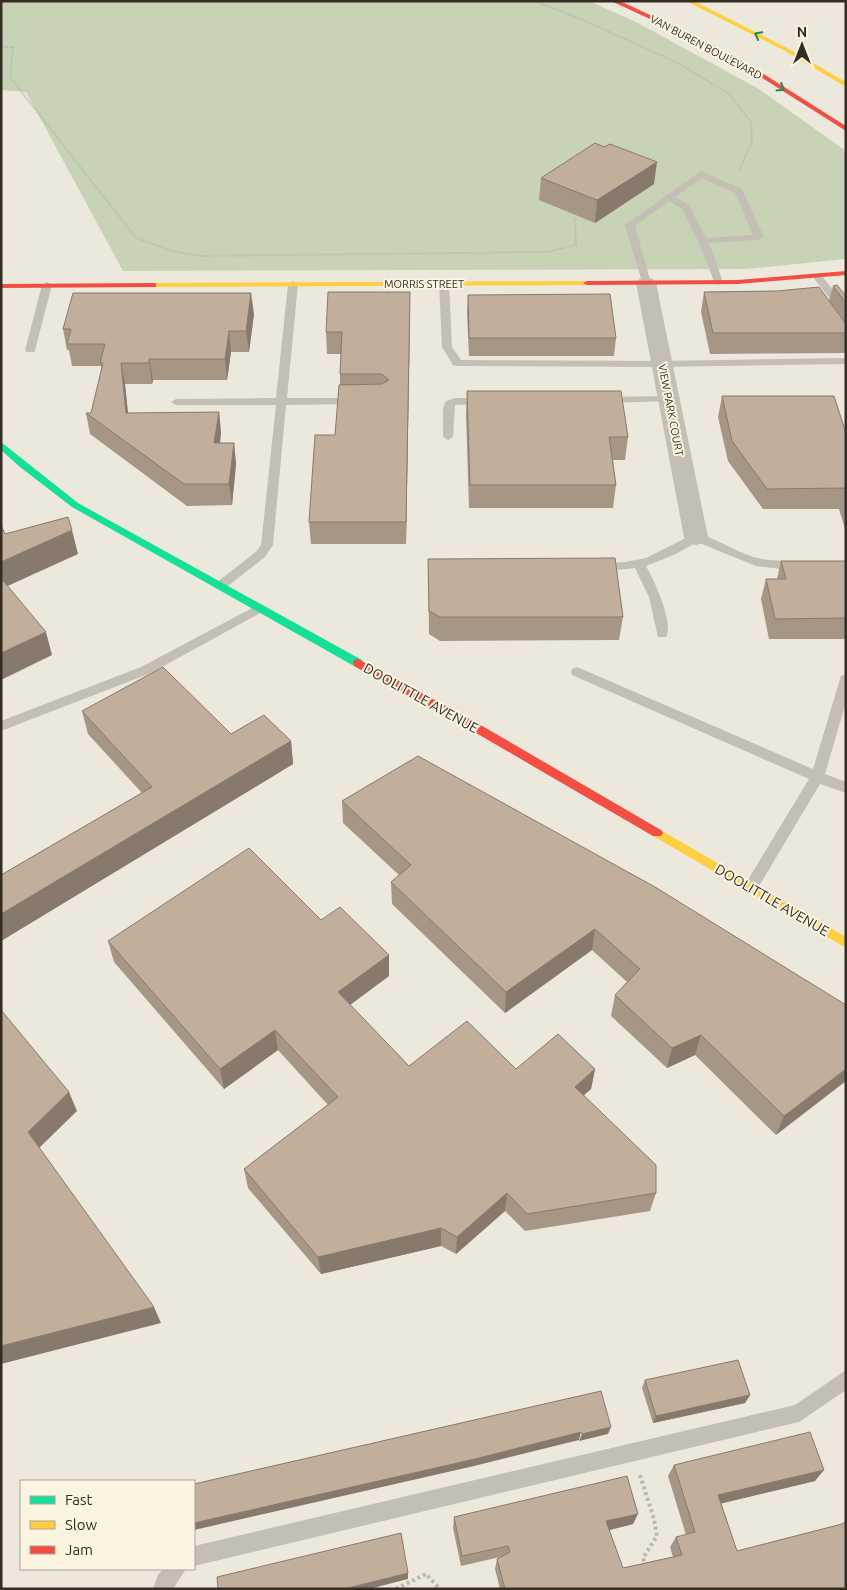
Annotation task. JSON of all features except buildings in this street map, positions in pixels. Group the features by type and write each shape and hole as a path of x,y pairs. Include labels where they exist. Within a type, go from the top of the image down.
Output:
{"street":[{"name":"VAN BUREN BOULEVARD","path":"614,1 744,64 846,129"},
{"path":"689,1 779,46 846,85"},
{"name":"MORRIS STREET","path":"1,286 718,282 818,277 846,273"},
{"name":"VIEW PARK COURT","path":"646,283 696,537"},
{"name":"DOOLITTLE AVENUE","path":"1,445 23,465 75,504 258,609 468,723 846,943"}],"lane":[{"path":"646,283 630,225 701,174 739,191 759,237 703,241"},
{"path":"669,197 686,207 703,241 718,282"},
{"path":"818,277 846,313"},
{"path":"220,586 260,554 267,545 293,284"},
{"path":"444,284 447,347 457,363 662,364 846,361"},
{"path":"30,350 47,286"},
{"path":"597,400 669,399"},
{"path":"176,402 364,401"},
{"path":"448,437 448,408 450,403 455,401 498,401"},
{"path":"582,569 619,567 655,560 673,552 696,537 760,563 814,569"},
{"path":"639,564 658,601 662,634"},
{"path":"1,726 146,670 258,609"},
{"path":"577,672 846,788"},
{"path":"750,887 817,777 846,679"},
{"path":"195,1556 799,1413 846,1379"},
{"path":"163,1589 165,1582 175,1570"}],"path":[{"path":"534,1 576,17 676,62 729,94 751,122 752,142 739,172"},
{"path":"1,48 13,47 10,78 136,238 172,251 201,256 546,252 576,246 576,217"},
{"path":"633,1452 654,1519 657,1536 643,1558 648,1573"},
{"path":"396,1589 426,1574 440,1589"}],"green space":[{"path":"1,1 589,1 638,23 759,89 846,151 846,259 746,269 123,271 26,92 1,90"}],"traffic: fast":[{"path":"1,445 23,465 75,505 358,663"}],"traffic: slow":[{"path":"689,1 787,50 846,85"},
{"path":"153,285 587,283"},
{"path":"657,833 846,943"}],"traffic: jam":[{"path":"614,1 689,35 744,64 846,129"},
{"path":"587,283 738,282 846,273"},
{"path":"1,286 153,285"},
{"path":"358,663 468,723 657,833"}]}
